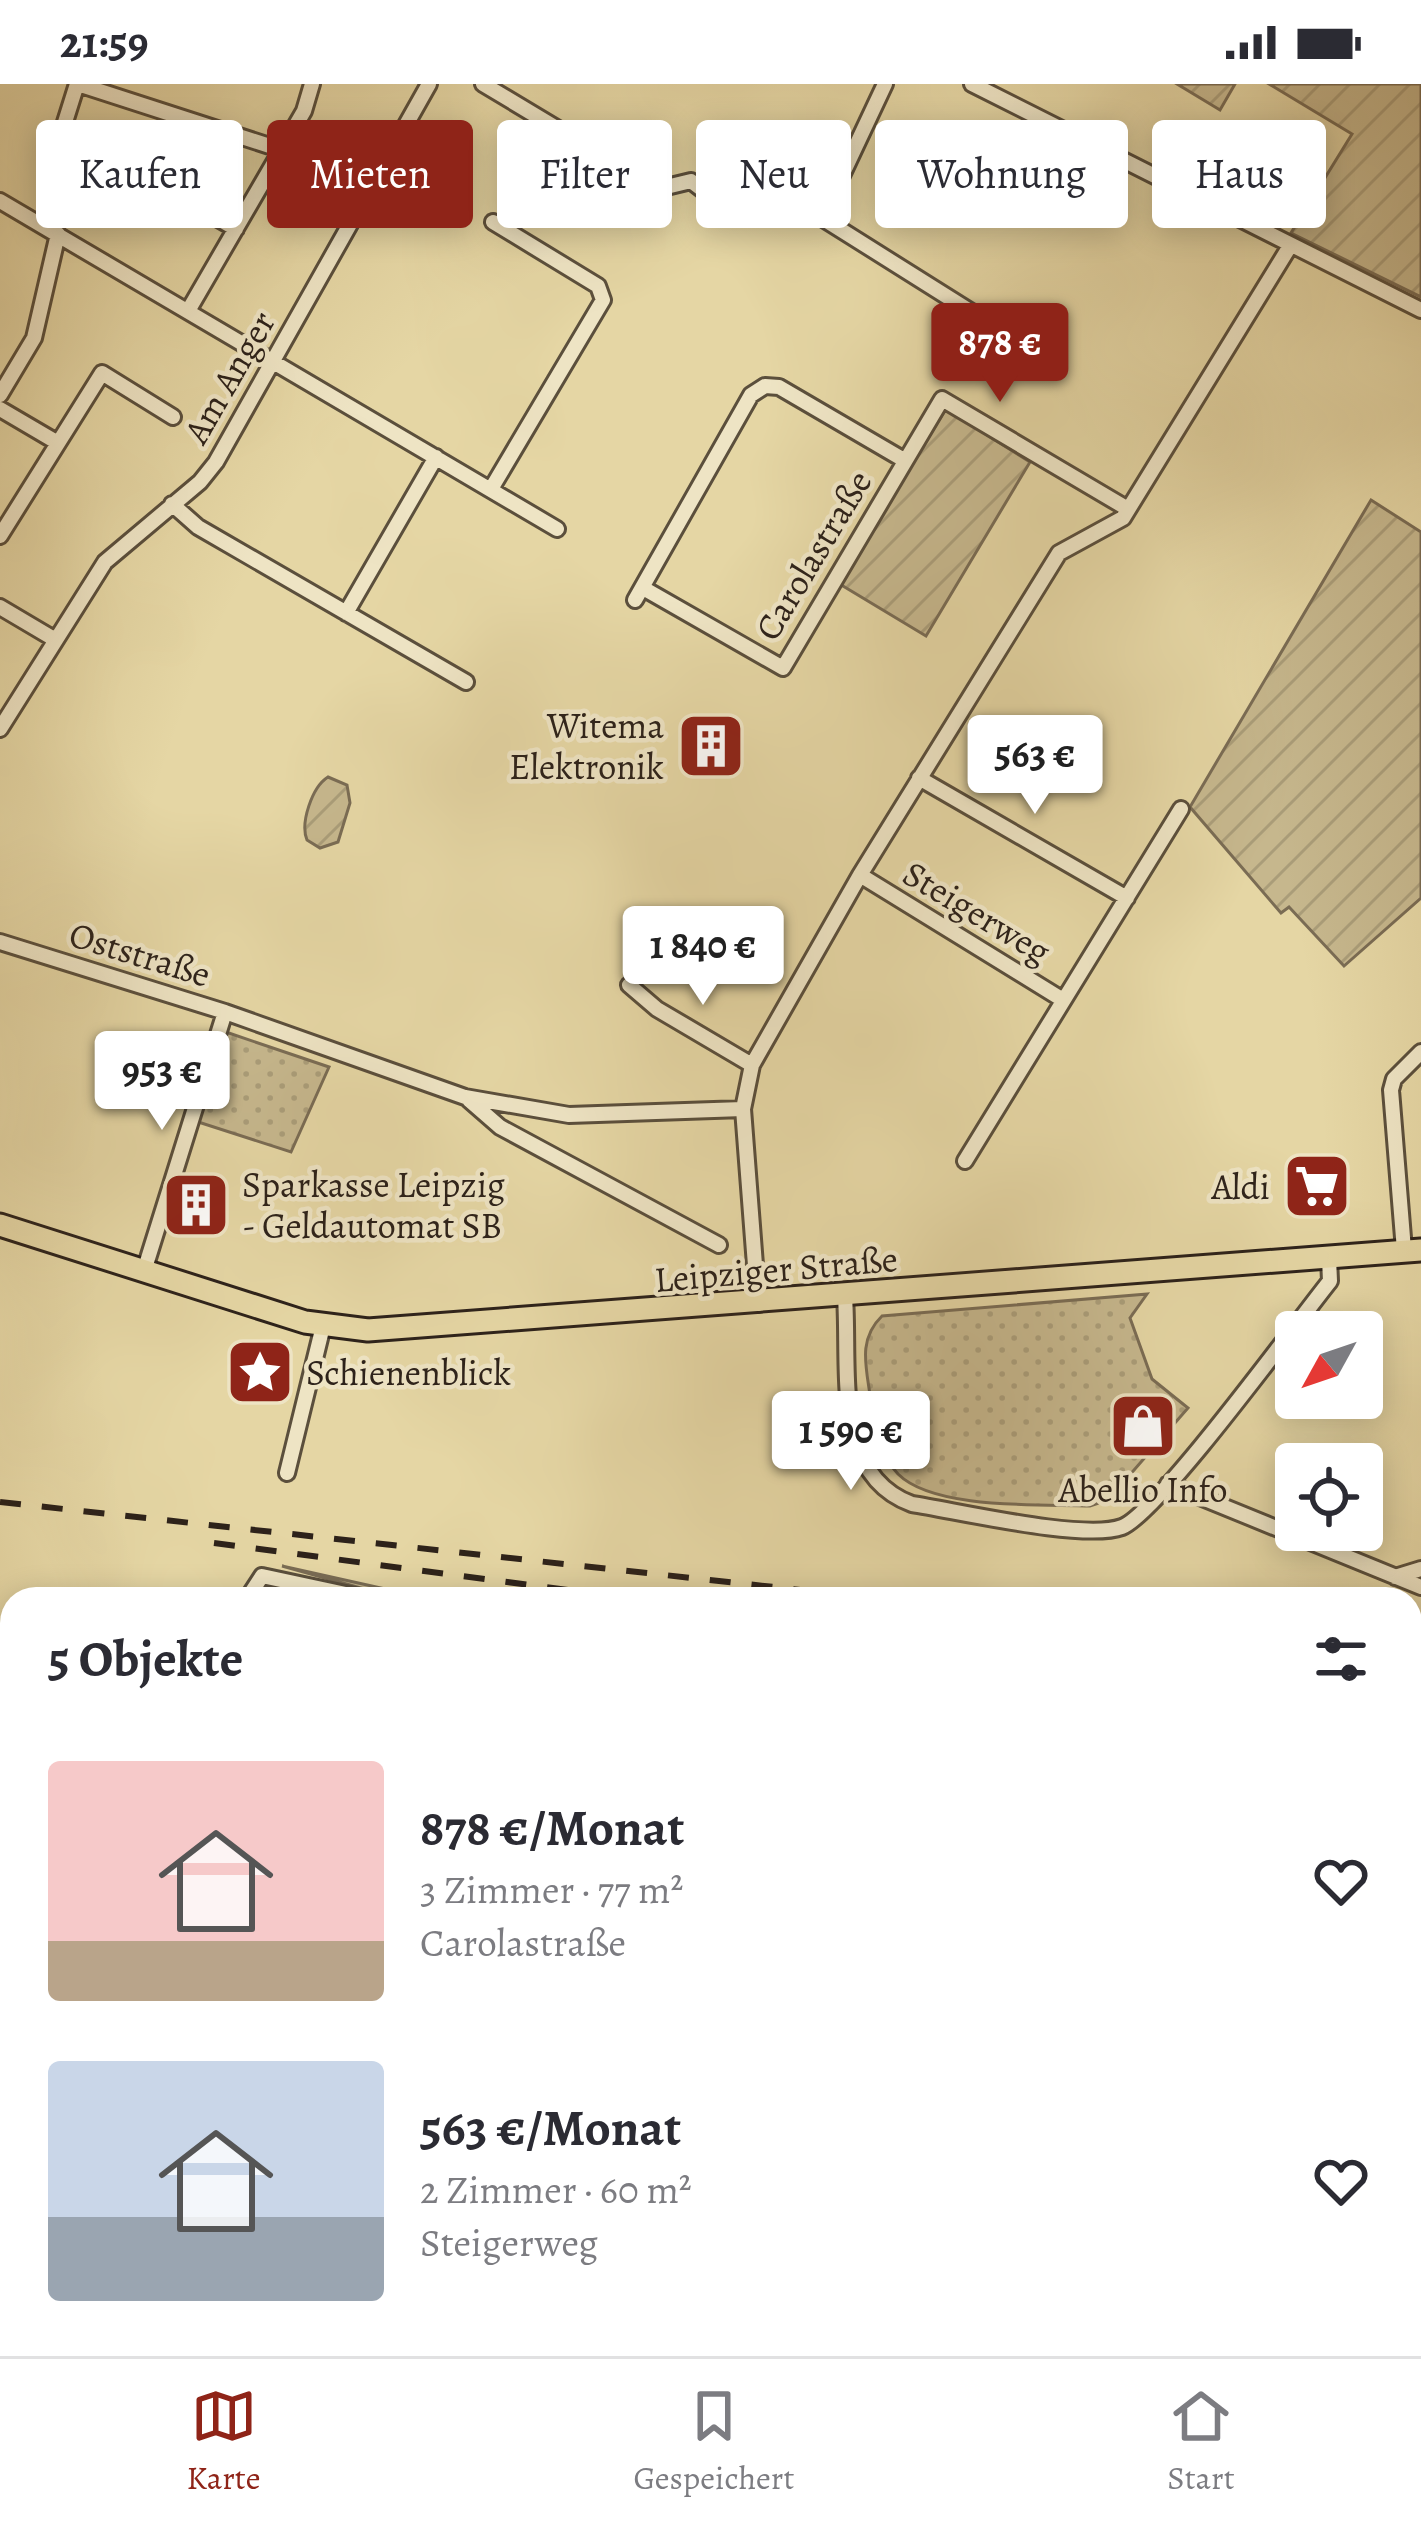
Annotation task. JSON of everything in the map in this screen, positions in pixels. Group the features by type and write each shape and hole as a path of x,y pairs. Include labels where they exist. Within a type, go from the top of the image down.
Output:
{"main road":[{"name":"Leipziger Straße","path":"0,1225 323,1326 411,1330 1413,1250"}],"street":[{"path":"66,120 77,84 267,145"},
{"path":"298,120 311,84"},
{"name":"Am Anger","path":"0,729 105,562 216,462 429,84"},
{"path":"483,84 658,189 691,181 696,185"},
{"path":"885,84 822,218 989,322"},
{"path":"972,84 1421,310"},
{"path":"188,311 267,176"},
{"path":"0,201 557,529"},
{"path":"491,490 603,301 598,286 494,222"},
{"path":"0,395 34,338 58,234"},
{"path":"758,1304 743,1109 752,1065 860,875 1059,554 1123,518 1290,246"},
{"path":"0,536 101,373 173,417"},
{"name":"Carolastraße","path":"904,460 779,387 765,386 751,395 639,594 782,668 942,399 1128,509"},
{"path":"0,409 58,443"},
{"path":"346,613 436,457"},
{"path":"172,504 197,527 466,682"},
{"path":"0,607 54,640"},
{"path":"919,778 1127,898"},
{"name":"Steigerweg","path":"965,1162 1181,809"},
{"name":"Steigerweg","path":"860,875 1063,1000"},
{"name":"Oststraße","path":"0,942 225,1012 465,1097 568,1114 743,1109"},
{"path":"629,985 656,1009 752,1065"},
{"path":"145,1268 225,1012"},
{"path":"1413,1250 1391,1090 1405,1065 1421,1052"},
{"name":"Oststraße","path":"465,1097 500,1127 719,1245"},
{"path":"845,1298 857,1454 889,1496 912,1504 1106,1530 1138,1517 1168,1484 1330,1281 1330,1258"},
{"path":"287,1473 323,1326"},
{"path":"1168,1484 1421,1587"},
{"path":"1395,1577 1421,1569"},
{"path":"255,1587 262,1576 313,1587"}],"shaded area":[{"path":"1177,84 1235,84 1220,110"},
{"path":"1269,84 1421,84 1421,297 1291,233 1294,228 1326,228 1326,176 1352,134"},
{"path":"946,409 1030,462 926,636 838,583"},
{"path":"1371,500 1421,532 1421,898 1344,966 1289,907 1281,913 1190,807"},
{"path":"328,777 347,785 350,803 338,842 320,848 307,840 306,815 312,797"},
{"path":"220,1030 329,1067 291,1152 192,1120"},
{"path":"1147,1294 1130,1318 1152,1379 1188,1408 1108,1500 1090,1506 962,1499 915,1486 891,1466 875,1427 866,1363 869,1334 882,1316"},
{"path":"282,1566 376,1587 357,1587"}],"railway":[{"path":"0,1502 774,1587"},
{"path":"214,1543 545,1587"}],"place":[{"name":"Witema Elektronik","path":"711,746"},
{"name":"Aldi","path":"1317,1186"},
{"name":"Sparkasse Leipzig - Geldautomat SB","path":"196,1205"},
{"name":"Schienenblick","path":"260,1372"},
{"name":"Abellio Info","path":"1143,1426"}]}
